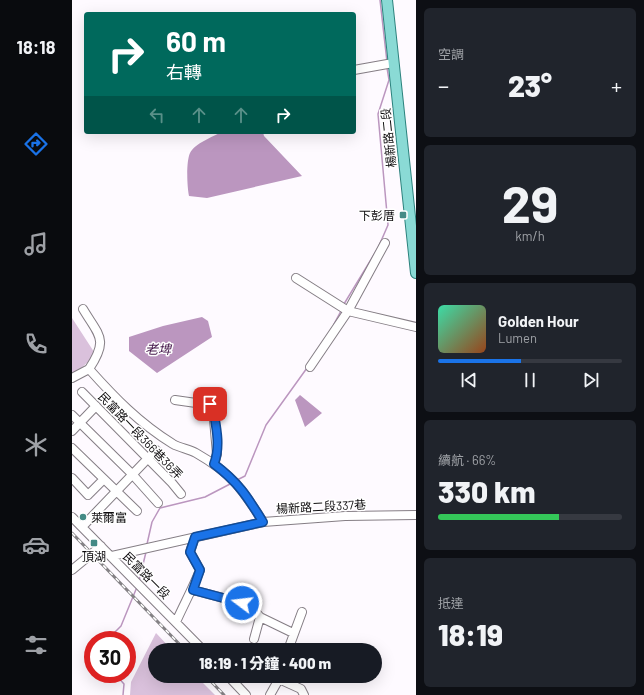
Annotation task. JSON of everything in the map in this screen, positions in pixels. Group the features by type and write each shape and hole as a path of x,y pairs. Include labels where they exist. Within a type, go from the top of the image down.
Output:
{"main road":[{"name":"楊新路二段","path":"387,0 416,273"}],"street":[{"path":"356,70 393,63"},
{"path":"310,367 348,311 385,243"},
{"path":"296,278 348,311 416,328"},
{"path":"72,378 89,369 99,354 101,339 83,308"},
{"path":"89,369 123,407 144,423 174,444 214,464 232,477 245,492 263,522"},
{"name":"民富路一段366巷36弄","path":"82,392 172,483 181,494"},
{"path":"175,400 210,404 213,408 218,454 214,464"},
{"path":"72,431 96,406"},
{"path":"72,415 132,474 158,503"},
{"path":"72,448 137,510"},
{"path":"82,527 156,450"},
{"path":"72,478 88,495 104,480"},
{"name":"楊新路二段337巷","path":"112,556 263,522 345,516 416,516"},
{"name":"民富路一段","path":"72,517 196,643"},
{"path":"176,622 186,600 193,590 200,570 190,552 195,537"},
{"path":"72,570 101,546"},
{"path":"193,590 242,603 253,609 260,617 293,633"},
{"path":"290,643 302,612"},
{"path":"254,639 260,617"},
{"path":"235,683 246,695"},
{"path":"270,695 276,683"},
{"path":"291,683 301,688 304,695"}],"shaded area":[{"path":"72,318 96,355 72,376"},
{"path":"156,633 165,643 151,643"},
{"path":"148,649 148,683 203,683 215,695 130,695 131,683 136,683 136,672"}],"water":[{"path":"217,134 264,134 302,176 207,198 189,196 187,174 189,157 192,149"},
{"name":"老埤","path":"202,317 208,321 212,337 157,373 129,351 129,337 163,326"},
{"path":"300,395 322,413 305,427 295,400"}],"waterway":[{"path":"380,0 387,62"},
{"path":"344,304 378,248 388,225 378,114 389,80 387,68"},
{"path":"334,324 342,309"},
{"path":"237,480 245,476 266,425 307,368"},
{"path":"147,544 152,522 160,508 205,497 232,483"},
{"path":"139,581 146,552"},
{"path":"116,631 121,626 137,587"},
{"path":"123,683 123,695"}],"railway":[{"path":"72,533 178,643"},
{"path":"213,683 224,695"}],"place":[{"name":"下彭厝","path":"403,215"},
{"name":"萊爾富","path":"83,517"},
{"name":"頂湖","path":"94,543"}],"route":[{"path":"210,404 213,408 217,432 218,454 214,464 232,477 245,492 263,522 195,537 190,552 200,570 193,590 242,603"}]}
